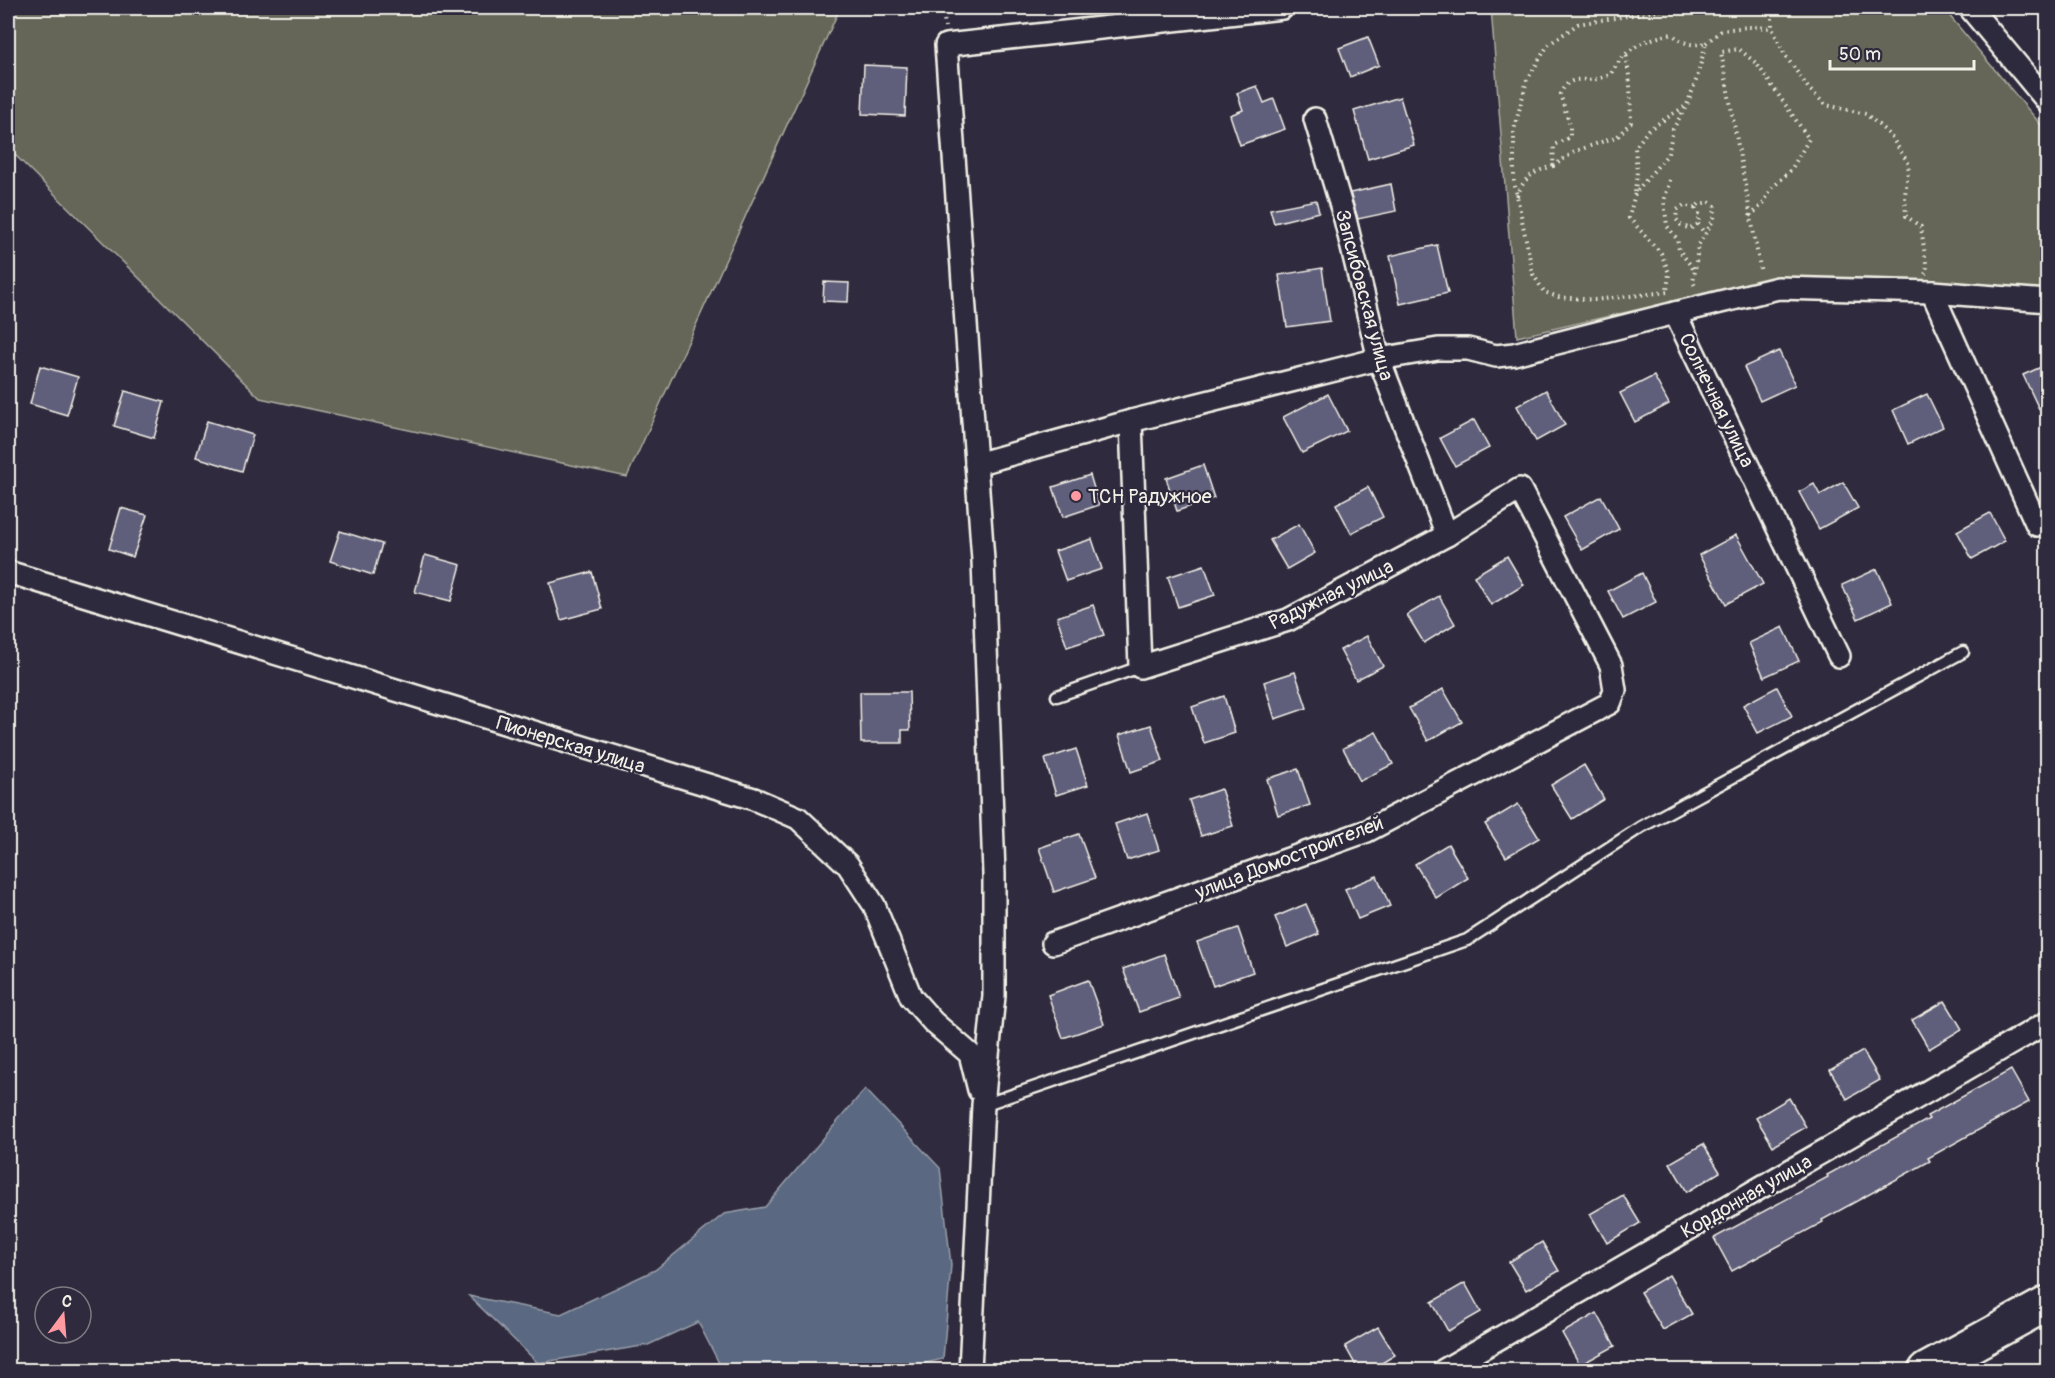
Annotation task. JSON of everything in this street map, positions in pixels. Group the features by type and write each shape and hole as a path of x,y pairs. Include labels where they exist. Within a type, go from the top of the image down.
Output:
{"main road":[{"path":"1926,1371 2048,1303"}],"street":[{"path":"970,1371 983,1105 994,996 994,874 983,560 946,45 1282,8"},
{"path":"1970,8 2048,102"},
{"name":"Запсибовская улица","path":"1315,119 1345,219 1379,359 1448,535"},
{"name":"Солнечная улица","path":"1839,656 1675,313 1778,288 1924,292 2048,301"},
{"path":"1924,292 2037,525"},
{"path":"976,464 1131,421 1379,359 1438,349 1468,349 1496,356 1514,354 1675,313"},
{"path":"1131,421 1140,667"},
{"name":"Радужная улица","path":"1140,667 1288,620 1448,535 1520,489 1611,665"},
{"name":"Пионерская улица","path":"8,572 754,799 798,818 848,865 874,905 911,997 933,1022 970,1054 983,1105"},
{"name":"улица Домостроителей","path":"1053,943 1367,831 1610,703 1615,690 1611,665"},
{"name":"Кордонная улица","path":"1444,1371 2048,1022"}],"lane":[{"path":"983,1105 1467,940 1641,827 1963,652"},
{"path":"1057,696 1140,667"}],"path":[{"path":"1667,291 1594,300 1559,297 1544,292 1533,274 1514,181 1514,130 1527,80 1548,45 1578,24 1674,8"},
{"path":"1768,8 1772,11 1772,28 1785,55 1809,89 1826,105 1866,114 1890,135 1909,164 1905,195 1906,216 1922,227 1927,270 1924,292"},
{"path":"1553,166 1554,146 1570,137 1570,125 1560,94 1564,85 1574,80 1598,79 1611,74 1626,51 1638,47 1649,39 1672,34 1683,43 1692,46 1706,43 1722,30 1748,27 1772,28"},
{"path":"1635,193 1668,154 1673,129 1687,105 1706,43"},
{"path":"1750,216 1763,204 1771,189 1791,170 1809,139 1757,64 1739,49 1721,52 1750,216 1764,291"},
{"path":"1517,196 1534,172 1553,166 1576,151 1618,136 1631,122 1626,51"},
{"path":"1675,313 1667,291 1669,273 1661,253 1629,218 1637,172 1635,148 1648,130 1687,105"},
{"path":"1670,180 1664,201 1667,226 1677,238 1680,250 1695,271"},
{"path":"1695,208 1699,204 1709,202 1715,206 1714,219 1698,246 1693,282 1702,306"},
{"path":"1698,224 1689,228 1681,225 1676,219 1677,210 1684,205 1695,208 1700,215 1698,224 1705,234"}],"green space":[{"path":"8,8 840,8 627,477 260,398 8,148"},
{"path":"1491,8 1943,8 2047,132 2047,289 1777,278 1517,337"}],"water":[{"path":"865,1089 940,1168 951,1265 943,1359 897,1370 731,1370 720,1365 698,1322 648,1345 538,1363 469,1296 561,1314 655,1270 724,1214 765,1207"}],"building":[{"path":"1368,37 1379,65 1350,77 1339,48"},
{"path":"864,65 907,67 905,116 862,114"},
{"path":"1257,86 1264,103 1274,99 1285,129 1240,145 1230,115 1243,110 1237,93"},
{"path":"1400,97 1414,145 1368,159 1354,111"},
{"path":"1391,184 1396,211 1358,219 1350,193"},
{"path":"1316,200 1319,212 1274,223 1270,209"},
{"path":"1437,245 1448,293 1400,304 1390,256"},
{"path":"1322,268 1330,321 1287,327 1279,275"},
{"path":"824,282 849,283 848,302 823,301"},
{"path":"1779,351 1795,385 1760,401 1744,367"},
{"path":"2048,364 2048,428 2023,375"},
{"path":"40,366 78,377 67,415 30,404"},
{"path":"1654,376 1669,404 1635,422 1620,393"},
{"path":"1546,390 1565,425 1536,441 1517,406"},
{"path":"125,391 164,402 154,438 114,426"},
{"path":"1328,394 1347,431 1302,453 1283,417"},
{"path":"1927,394 1943,427 1908,444 1893,410"},
{"path":"1474,420 1489,448 1455,466 1440,438"},
{"path":"207,421 253,435 242,471 196,457"},
{"path":"1203,465 1214,498 1177,511 1166,478"},
{"name":"ТСН Радужное","path":"1090,475 1099,505 1063,517 1053,487"},
{"path":"1843,482 1858,508 1819,529 1799,492 1814,484 1820,495"},
{"path":"1368,487 1383,517 1351,533 1336,504"},
{"path":"1601,496 1619,529 1582,550 1563,517"},
{"path":"121,508 147,515 133,557 109,549"},
{"path":"1990,513 2005,541 1972,559 1957,531"},
{"path":"1299,524 1315,553 1287,569 1270,540"},
{"path":"340,531 382,544 373,575 330,561"},
{"path":"1736,535 1763,584 1726,604 1699,555"},
{"path":"1092,539 1102,569 1066,581 1055,551"},
{"path":"425,555 461,565 451,601 415,592"},
{"path":"1507,556 1524,585 1491,605 1474,576"},
{"path":"1204,565 1215,595 1178,607 1168,577"},
{"path":"1877,569 1892,603 1858,619 1842,585"},
{"path":"592,572 602,609 561,620 550,583"},
{"path":"1642,573 1656,602 1623,619 1608,591"},
{"path":"1439,596 1455,624 1424,643 1407,615"},
{"path":"1093,605 1104,635 1067,647 1057,617"},
{"path":"1783,627 1799,661 1764,677 1749,643"},
{"path":"1367,636 1383,666 1356,680 1340,650"},
{"path":"1295,672 1307,708 1275,719 1264,682"},
{"path":"1777,687 1792,716 1758,733 1743,705"},
{"path":"1443,689 1462,722 1428,741 1409,708"},
{"path":"860,692 909,692 910,730 902,730 902,743 861,743"},
{"path":"1224,696 1235,733 1204,743 1192,707"},
{"path":"1151,725 1163,761 1131,772 1119,735"},
{"path":"1376,732 1393,764 1360,781 1343,748"},
{"path":"1076,749 1088,785 1056,795 1045,759"},
{"path":"1584,765 1604,799 1572,819 1551,785"},
{"path":"1298,769 1310,805 1278,815 1267,779"},
{"path":"1221,789 1233,826 1201,836 1189,800"},
{"path":"1518,804 1539,838 1506,857 1485,824"},
{"path":"1147,813 1159,850 1127,860 1115,824"},
{"path":"1079,834 1095,878 1054,892 1039,848"},
{"path":"1448,844 1468,878 1436,898 1415,864"},
{"path":"1377,876 1390,906 1358,919 1345,889"},
{"path":"1306,904 1319,934 1287,947 1275,917"},
{"path":"1238,928 1253,972 1213,986 1197,942"},
{"path":"1164,954 1179,998 1139,1012 1123,969"},
{"path":"1088,980 1104,1024 1063,1038 1048,995"},
{"path":"1945,1001 1962,1029 1929,1049 1912,1020"},
{"path":"1863,1051 1880,1080 1847,1099 1830,1070"},
{"path":"2011,1070 2029,1102 1928,1158 1930,1161 1822,1220 1823,1222 1732,1271 1714,1238 1828,1177 1827,1175 1929,1119 1927,1116"},
{"path":"1789,1098 1806,1127 1773,1146 1756,1118"},
{"path":"1703,1144 1720,1172 1687,1192 1670,1163"},
{"path":"1623,1195 1640,1223 1607,1243 1590,1214"},
{"path":"1542,1242 1559,1271 1526,1290 1509,1262"},
{"path":"1669,1275 1692,1314 1663,1330 1640,1292"},
{"path":"1465,1283 1481,1312 1448,1331 1432,1302"},
{"path":"1597,1313 1615,1346 1580,1365 1562,1333"},
{"path":"1378,1327 1395,1355 1369,1371 1359,1371 1345,1346"}],"place":[{"name":"ТСН Радужное","path":"1076,496"}]}
